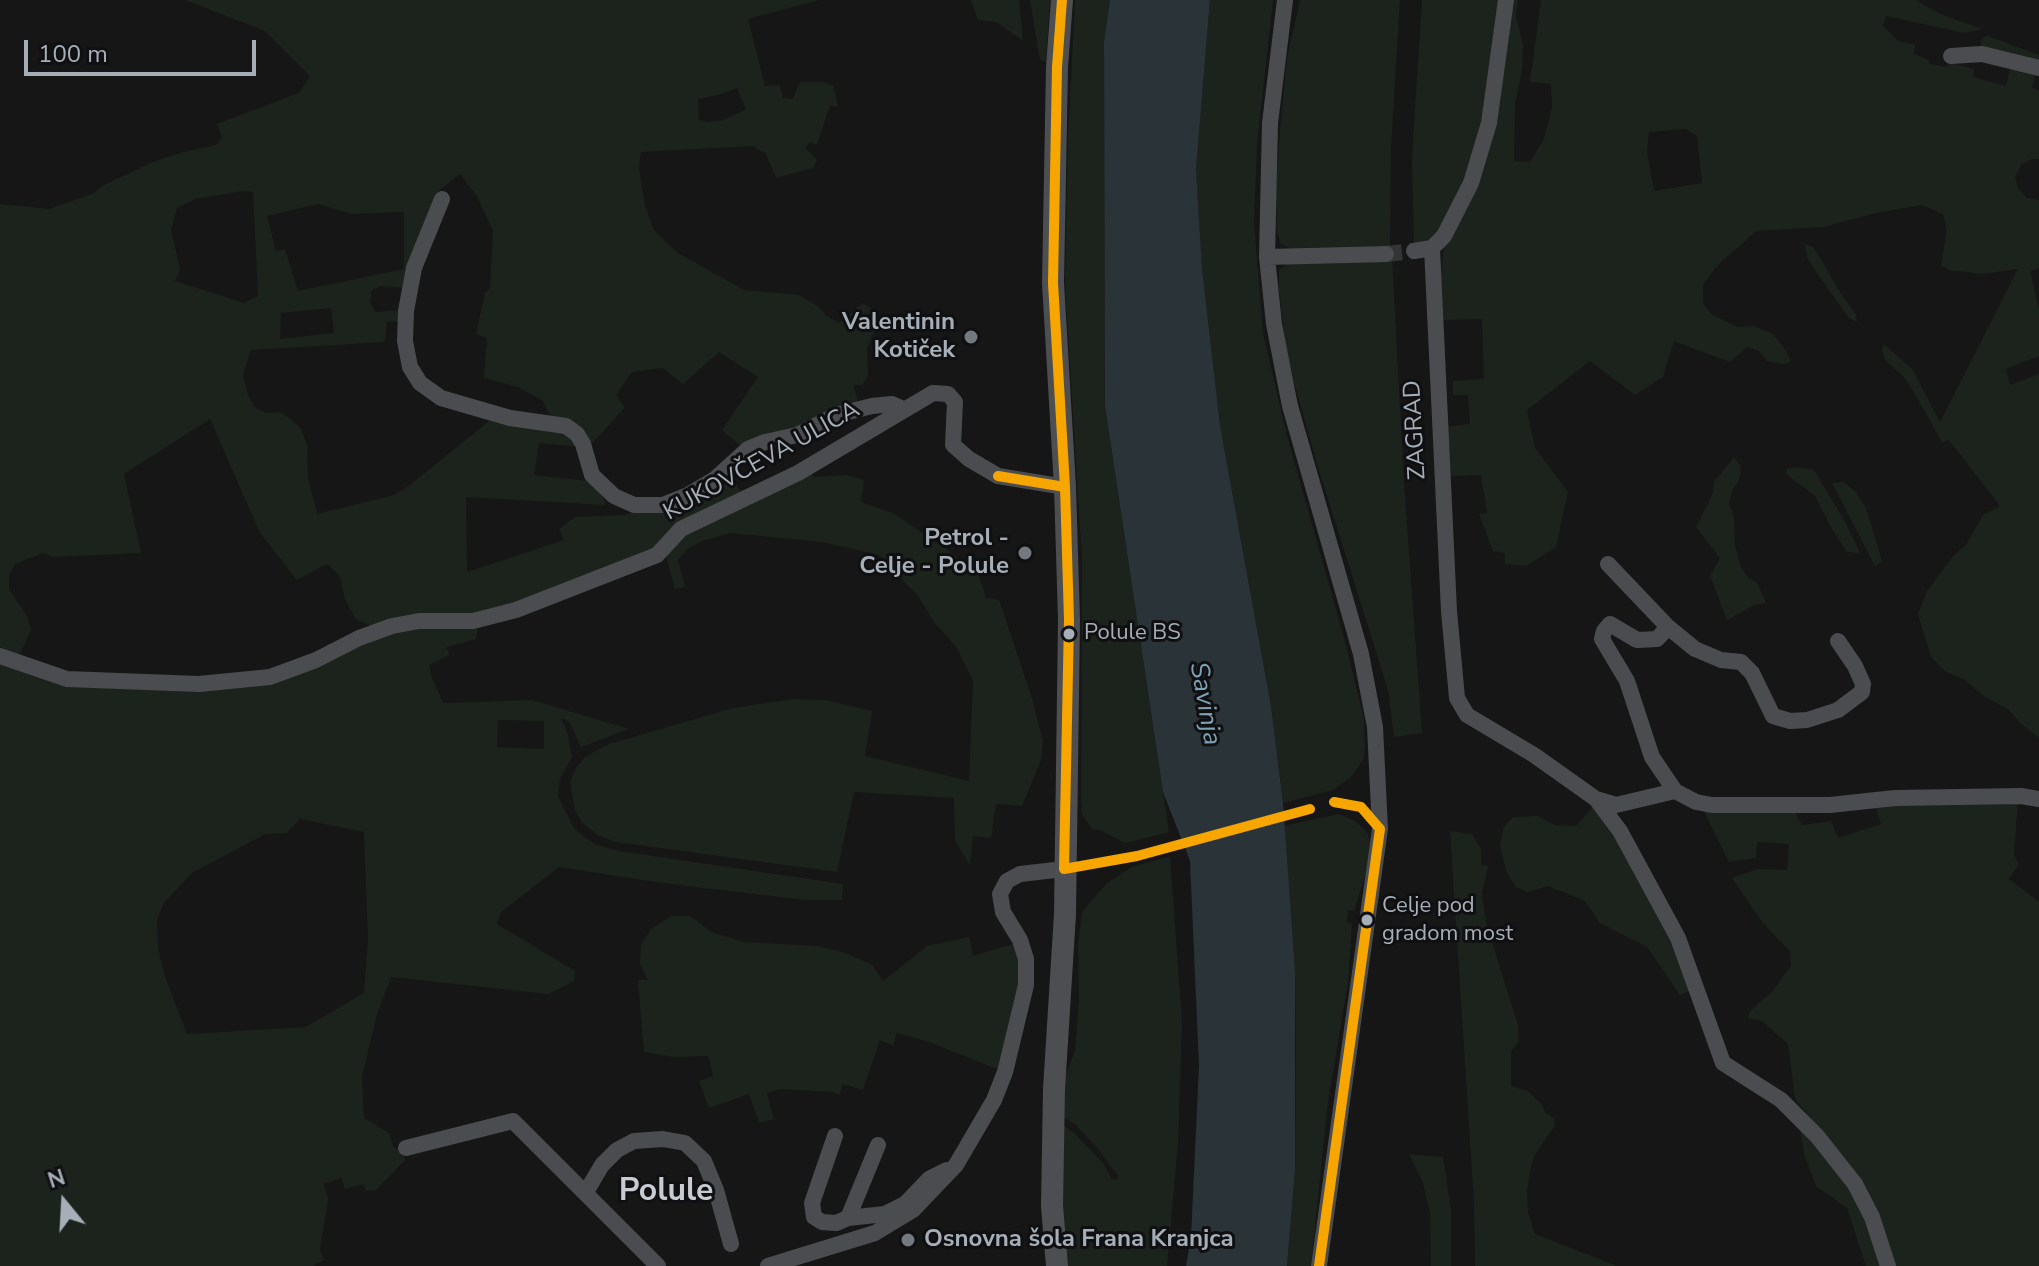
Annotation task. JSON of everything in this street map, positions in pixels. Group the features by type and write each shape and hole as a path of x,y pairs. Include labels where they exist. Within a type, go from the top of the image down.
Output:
{"main road":[{"path":"1057,1266 1052,1206 1054,1089 1065,914 1069,620 1053,283 1057,67 1062,0"}],"street":[{"path":"1285,0 1270,123 1267,257 1274,324 1290,406 1361,654 1375,727 1379,847 1319,1266"},
{"path":"1414,251 1432,248 1444,236 1471,183 1489,123 1506,0"},
{"path":"1951,56 1982,54 2039,68"},
{"name":"KUKOVČEVA ULICA","path":"442,199 414,268 406,311 405,341 410,367 420,383 441,398 510,418 566,426 577,434 583,444 592,475 614,496 634,505 663,505 715,479 748,449 765,442 797,435 836,415 872,406 892,404 903,409"},
{"name":"ZAGRAD","path":"1432,248 1449,611 1457,698 1467,715 1534,755 1596,799 1620,831 1678,938 1723,1063 1781,1100 1817,1136 1855,1184 1872,1217 1888,1266"},
{"path":"1267,257 1386,254"},
{"name":"KUKOVČEVA ULICA","path":"0,656 67,679 199,684 270,677 392,626 419,621 473,621 516,610 657,555 681,529 798,473 933,393 948,394 955,402 953,445 969,459 998,476 1065,487"},
{"path":"1608,564 1668,627 1695,649 1721,660 1741,662 1752,673 1773,716 1790,721 1807,720 1838,710 1862,692 1863,684 1855,666 1838,641"},
{"path":"1668,627 1657,639 1637,640 1610,624 1602,639 1627,681 1652,757 1675,791 1696,802 1712,805 1830,805 1895,798 2021,796 2039,799"},
{"path":"1596,799 1616,805 1675,791"},
{"path":"768,1266 875,1233 913,1210 956,1165 983,1124 1005,1072 1026,985 1026,959 1020,940 1003,912 1000,894 1007,881 1020,874 1064,869"},
{"path":"406,1148 513,1121 658,1266"},
{"path":"835,1136 812,1203 814,1217 822,1222 836,1223 848,1218 885,1214 905,1204 929,1179 956,1165"},
{"path":"586,1192 602,1165 617,1150 634,1141 663,1139 685,1143 704,1161 716,1190 731,1244"},
{"path":"848,1218 878,1145"}],"shaded area":[{"path":"185,0 819,0 748,19 765,86 779,85 783,98 792,99 800,82 824,82 834,87 838,107 830,105 817,145 810,142 805,148 817,160 813,168 776,178 766,154 753,146 641,152 639,168 645,206 654,230 676,252 744,290 799,295 839,323 863,303 871,308 874,332 867,348 868,376 862,385 853,385 859,404 742,447 722,430 758,377 719,352 683,384 663,368 632,372 616,395 625,407 589,447 552,420 543,401 518,387 484,378 487,338 476,334 485,293 490,288 493,231 477,196 460,174 436,193 408,288 381,286 372,290 370,302 375,312 404,310 402,322 387,321 385,342 251,350 243,375 247,392 254,407 266,413 281,412 300,427 307,444 308,478 317,514 394,495 494,417 562,429 580,447 539,443 534,475 589,481 602,491 605,505 466,497 467,572 564,540 559,529 575,517 623,515 709,491 731,475 741,492 651,552 568,585 468,618 374,628 356,619 345,600 340,576 327,564 297,580 260,533 210,419 124,474 141,553 53,557 43,553 15,564 9,576 9,589 28,618 31,630 19,656 0,647 0,204 49,209 92,194 153,162 216,145 222,138 217,124 299,93 310,76 265,31","holes":["737,88 746,109 724,120 699,120 698,99","253,192 258,296 244,303 175,281 180,270 171,229 177,208 195,199","318,204 351,214 404,212 404,269 298,291 285,249 276,251 267,216","331,308 334,333 280,339 281,313"]},
{"path":"971,0 1019,0 1023,41 996,22 978,20"},
{"path":"1030,0 1050,0 1046,62 1040,60"},
{"path":"1075,0 1110,0 1104,42 1105,406 1169,832 1125,843 1092,829 1082,814 1081,800 1082,559 1065,285"},
{"path":"1210,0 1273,0 1257,145 1254,221 1263,333 1287,436 1364,719 1363,760 1351,777 1333,790 1283,803 1271,706 1220,425 1202,268 1196,169"},
{"path":"1300,0 1400,0 1391,147 1390,246 1290,248 1281,244 1277,233 1276,184 1280,131 1287,58"},
{"path":"1422,0 1500,0 1488,91 1471,169 1435,239 1414,247 1412,157"},
{"path":"1512,0 1518,0 1516,16 1523,44 1522,70 1515,104 1514,161 1530,162 1544,139 1552,107 1551,84 1530,82 1541,0 1916,0 1938,13 1982,29 1964,33 1886,16 1883,26 1898,41 1915,45 1914,54 1929,60 1929,64 1947,67 1948,62 1974,69 1973,77 2006,86 2010,68 1976,59 1983,37 1988,36 2039,55 2039,72 2036,72 2032,88 2039,91 2039,159 2031,159 2021,165 2015,177 2018,188 2027,198 2039,200 2039,268 2030,271 2039,310 2039,356 2006,369 2010,385 2039,374 2039,738 2009,710 1985,697 1965,680 1945,671 1931,657 1918,614 1927,591 1954,555 1966,545 1983,515 2000,506 1949,440 1942,442 1915,394 1903,376 1885,360 1882,350 1884,344 1912,369 1940,422 2018,269 1983,274 1950,270 1941,265 1947,230 1943,214 1922,205 1823,227 1756,231 1716,267 1703,285 1703,303 1711,314 1738,327 1753,326 1773,334 1791,362 1767,361 1758,350 1747,347 1730,362 1674,341 1663,377 1635,395 1590,361 1527,410 1535,448 1568,492 1556,547 1526,566 1505,564 1505,553 1493,551 1479,514 1487,513 1481,475 1447,476 1444,427 1470,424 1468,395 1453,395 1453,381 1484,379 1482,319 1440,320 1444,246 1469,201","holes":["1685,129 1697,136 1702,183 1654,191 1647,151 1649,132"]},
{"path":"1805,244 1813,247 1818,254 1856,315 1857,322 1849,318 1814,269 1807,257"},
{"path":"1392,257 1422,733 1394,737 1388,690 1294,382 1279,289 1279,270 1287,264"},
{"path":"1734,457 1741,467 1739,481 1729,503 1734,517 1735,545 1740,565 1748,578 1757,582 1766,603 1754,605 1727,620 1710,576 1720,558 1696,527 1713,493 1714,482"},
{"path":"1787,469 1814,470 1860,553 1847,552 1815,496 1786,474"},
{"path":"810,472 814,477 847,475 864,480 861,502 893,513 952,553 979,576 986,598 999,600 1033,702 1043,741 1041,760 1022,806 996,804 991,838 973,836 970,865 955,841 954,798 854,792 837,872 616,842 599,836 582,823 575,810 570,782 576,768 585,757 609,744 733,708 793,699 825,700 872,711 865,756 969,781 973,681 957,648 934,622 919,597 879,555 822,542 731,533 702,541 686,550 678,560 685,587 675,589 666,555 688,532"},
{"path":"1844,482 1855,491 1866,508 1882,561 1875,566 1832,483"},
{"path":"478,626 476,639 447,647 449,655 429,665 443,703 532,700 629,729 581,747 569,721 561,718 572,757 560,779 558,796 574,828 597,845 619,851 843,884 842,900 806,900 559,867 501,912 497,924 575,971 574,981 549,994 391,977 377,1014 362,1077 364,1118 389,1133 393,1146 405,1160 376,1190 366,1191 363,1184 345,1189 341,1178 324,1184 328,1199 320,1250 324,1260 313,1266 0,1266 0,661 38,676 237,683 406,628","holes":["498,720 544,721 544,749 497,747","300,819 364,832 368,939 364,993 306,1027 187,1034 164,974 158,947 157,921 163,904 192,873 265,834 287,833"]},
{"path":"2018,800 2014,855 2019,864 2009,879 2039,902 2039,1266 1866,1266 1847,1208 1816,1186 1805,1157 1800,1131 1811,1118 1795,1099 1788,1044 1762,1021 1748,1018 1750,1011 1772,992 1791,966 1790,951 1762,922 1732,878 1757,869 1787,870 1789,844 1757,842 1756,858 1729,862 1704,811 1795,812 1802,825 1831,821 1838,838 1881,824 1875,805"},
{"path":"1594,806 1640,871 1692,989 1680,995 1647,947 1600,923 1585,901 1548,886 1527,892 1516,887 1506,871 1500,845 1504,827 1513,817 1538,816 1555,825 1576,826"},
{"path":"1339,814 1362,827 1370,843 1366,873 1354,911 1348,910 1347,922 1352,924 1348,983 1328,1101 1311,1266 1287,1266 1295,1170 1296,1047 1295,971 1283,826"},
{"path":"1450,831 1472,834 1481,849 1481,865 1488,866 1482,893 1486,923 1518,1025 1519,1041 1511,1051 1511,1086 1528,1091 1546,1114 1554,1118 1555,1126 1532,1162 1527,1191 1528,1212 1535,1234 1617,1266 1475,1266 1474,1202"},
{"path":"1170,856 1182,1022 1178,1143 1167,1266 1064,1266 1061,1124 1103,1163 1112,1179 1119,1177 1076,1125 1060,1115 1065,1077 1075,1051 1082,912 1107,883 1132,867"},
{"path":"671,916 690,916 711,932 744,942 818,946 846,953 872,965 883,981 927,946 969,937 973,956 1013,944 1020,964 1018,985 997,1069 932,1043 897,1033 893,1046 880,1040 863,1090 843,1084 839,1095 779,1089 767,1093 774,1119 759,1123 749,1094 709,1108 699,1081 713,1076 708,1056 674,1057 644,1052 638,980 648,980 640,964 641,945 651,929"},
{"path":"1409,1154 1443,1157 1451,1209 1451,1266 1431,1266 1430,1213 1423,1183"}],"water":[{"name":"Savinja","path":"1110,0 1210,0 1196,169 1202,268 1220,425 1271,706 1283,803 1295,971 1295,1170 1287,1266 1186,1266 1191,1237 1199,1066 1190,861 1163,792 1105,406 1104,42"}],"tunnel":[{"path":"1386,254 1414,251"}],"transit line":[{"path":"1062,0 1057,67 1053,283 1069,620 1064,869 1137,856 1310,809"},
{"path":"998,476 1065,487"},
{"path":"1319,1266 1380,829 1361,807 1334,802"}],"place":[{"name":"Valentinin Kotiček","path":"971,337"},
{"name":"Petrol - Celje - Polule","path":"1025,553"},
{"name":"Polule BS","path":"1069,634"},
{"name":"Celje pod gradom most","path":"1367,920"},
{"name":"Osnovna šola Frana Kranjca","path":"908,1240"}],"district":[{"name":"Polule","path":"666,1192"}]}
